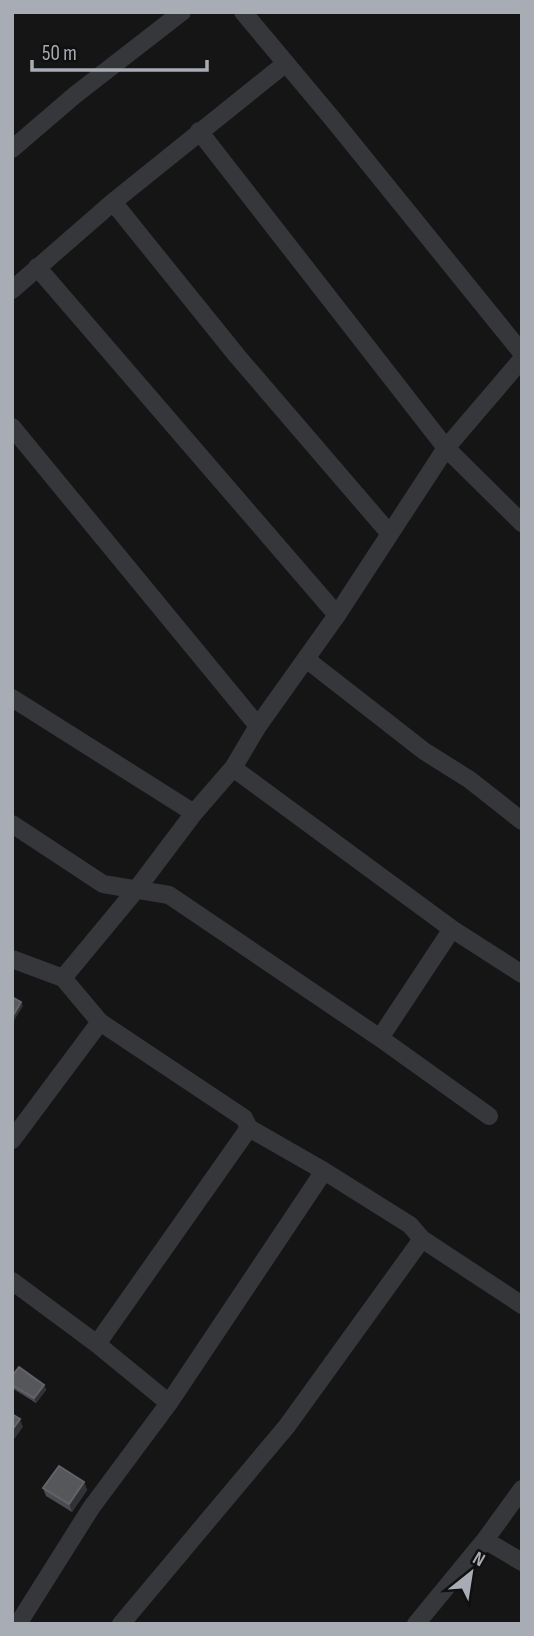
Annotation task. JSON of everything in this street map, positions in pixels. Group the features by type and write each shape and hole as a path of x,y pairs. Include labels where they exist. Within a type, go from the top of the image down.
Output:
{"street":[{"path":"12,149 75,95 182,12"},
{"path":"243,12 522,354"},
{"path":"12,290 113,202 286,63"},
{"path":"199,131 446,448 522,523"},
{"path":"113,202 238,358 390,534"},
{"path":"37,267 337,615"},
{"path":"63,978 233,768 258,726 337,615 446,448 522,359"},
{"path":"14,434 258,726"},
{"path":"306,659 424,751 470,780 522,821"},
{"path":"12,698 194,813"},
{"path":"233,768 452,929 522,974"},
{"path":"12,824 103,884 169,895 380,1038 489,1116"},
{"path":"380,1038 452,929"},
{"path":"12,959 63,978 100,1022 243,1118 249,1128 410,1225 422,1239 522,1306"},
{"path":"12,1140 100,1022"},
{"path":"97,1344 249,1128"},
{"path":"18,1624 91,1508 169,1403 324,1171"},
{"path":"121,1624 287,1426 422,1239"},
{"path":"12,1281 97,1344 169,1403"},
{"path":"416,1624 485,1540 522,1489"},
{"path":"485,1540 522,1562"}],"building":[{"path":"12,997 21,1002 12,1017"},
{"path":"19,1367 44,1385 34,1398 12,1385 12,1376"},
{"path":"12,1414 20,1419 12,1430"},
{"path":"59,1466 84,1482 69,1504 43,1488"}]}
